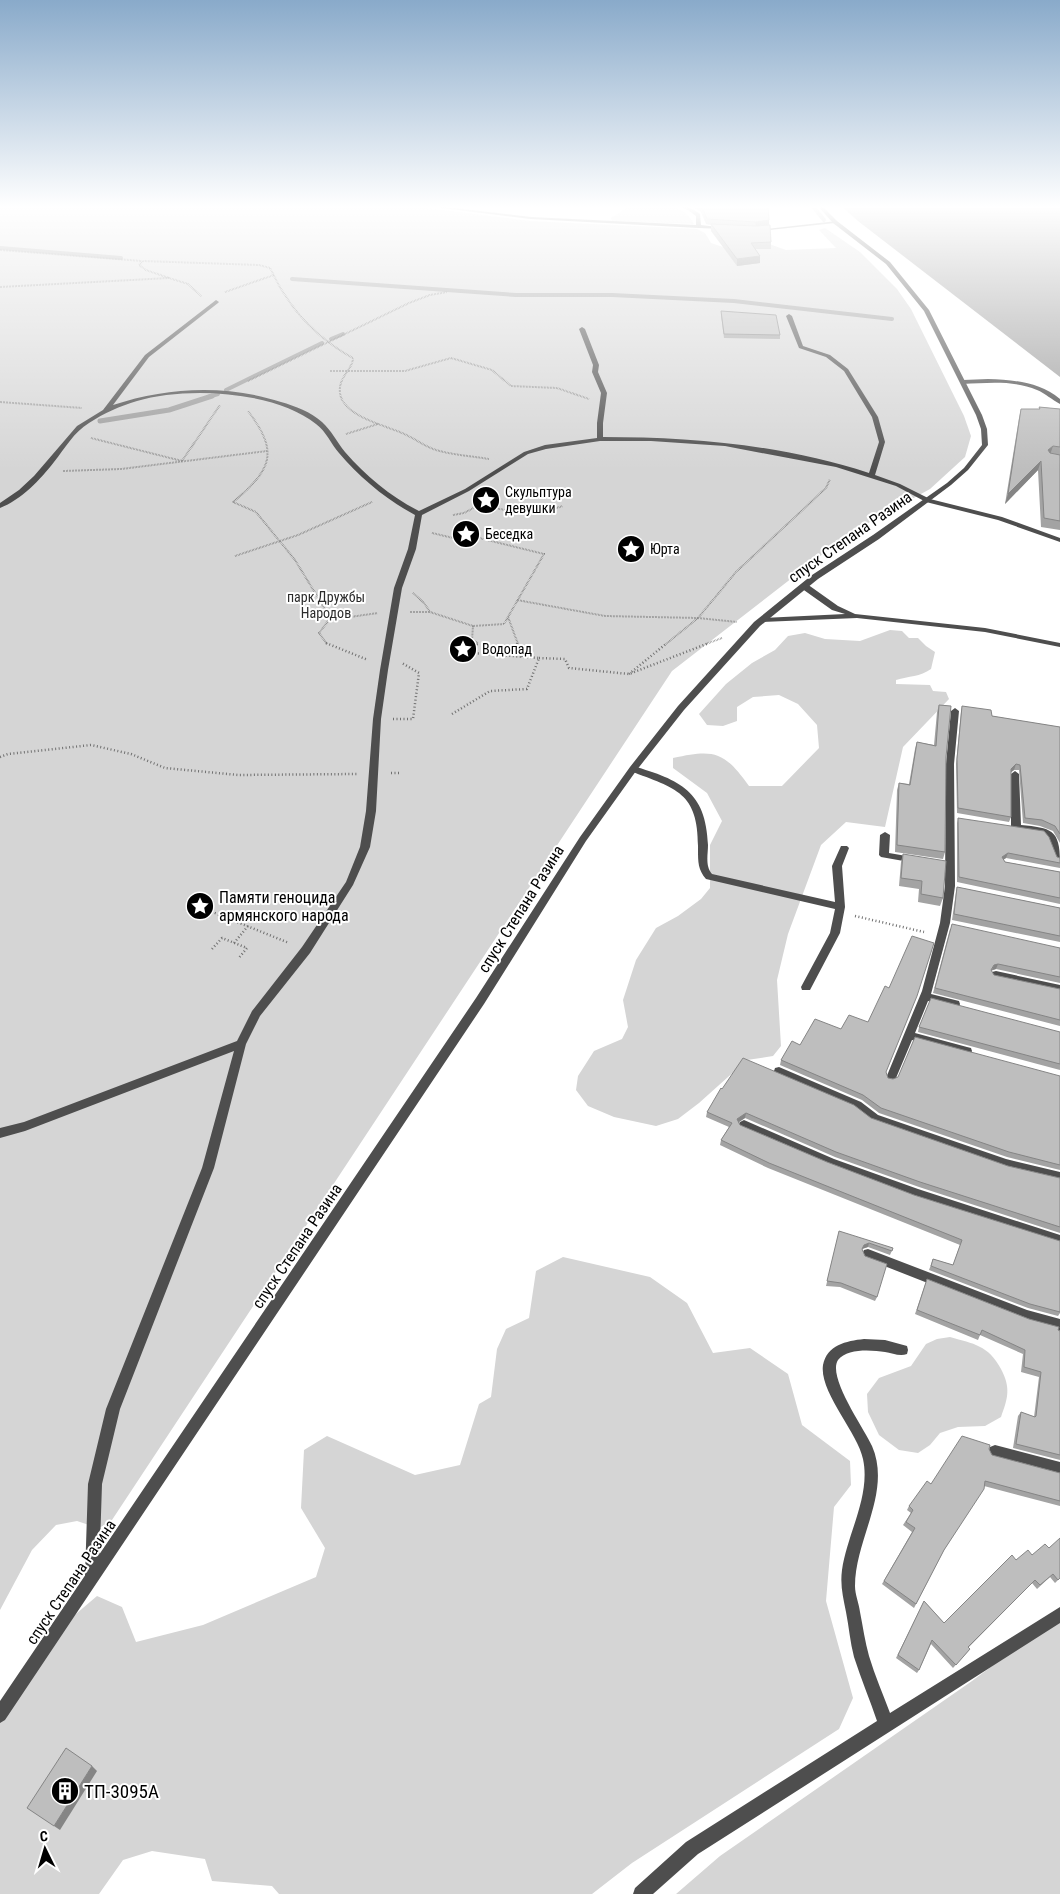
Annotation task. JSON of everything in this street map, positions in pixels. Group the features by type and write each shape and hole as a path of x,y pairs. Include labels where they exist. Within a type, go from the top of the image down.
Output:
{"street":[{"name":"спуск Степана Разина","path":"0,1715 480,1001 583,839 633,769 681,708 760,622 815,577 928,501 966,470 985,445 984,430 963,382 927,311 913,293"},
{"path":"106,410 147,356 216,302"},
{"path":"789,316 801,348 828,356 846,370 875,417 882,442 872,475"},
{"path":"582,328 596,365 595,372 604,392 600,439"},
{"path":"963,382 999,381 1020,383 1044,389 1060,402"},
{"path":"0,506 26,488 42,472 73,433 85,422 106,410 144,398 183,391 229,392 283,403 319,422 345,456 392,497 419,514"},
{"path":"419,514 466,490 526,453 545,447 600,439 651,438 725,444 837,465 898,485 928,501 1000,518 1060,540"},
{"path":"92,1577 95,1484 113,1409 208,1168 241,1044 256,1014 306,950 350,883 365,847 371,811 377,719 393,614 398,588 417,531 419,514"},
{"path":"804,586 835,608 857,616"},
{"path":"760,622 857,616 985,630 1060,645"},
{"path":"892,1078 925,996 942,936 950,924 954,887 946,864 955,818 950,764 955,711"},
{"path":"633,769 674,784 692,798 701,818 703,833 702,864 704,872 709,878 839,910"},
{"path":"1015,774 1011,827 1046,831 1054,838 1060,859"},
{"path":"885,836 884,855 922,861"},
{"path":"806,987 835,933 839,910 837,866 844,848"},
{"path":"996,974 1060,989"},
{"path":"925,996 963,1007"},
{"path":"909,1035 975,1053"},
{"path":"0,1133 25,1126 241,1044"},
{"path":"779,1071 857,1105 874,1118 1006,1164 1060,1177"},
{"path":"744,1125 830,1162 917,1194 1060,1240"},
{"path":"868,1254 1027,1316 1060,1325"},
{"path":"886,1724 859,1645 848,1585 855,1541 869,1492 872,1470 868,1449 836,1390 828,1370 831,1358 841,1351 860,1345 893,1346 902,1350"},
{"path":"995,1452 1060,1469"},
{"path":"641,1894 692,1848 1060,1614"}],"path":[{"path":"201,293 206,300 216,302 223,293"},
{"path":"284,293 327,342 340,352 353,358 353,363 344,371 339,389 342,400 348,408 436,450 510,462"},
{"path":"182,461 229,392 409,303 439,293"},
{"path":"330,370 405,371 451,358 492,370 511,386 557,388 587,398 603,410"},
{"path":"229,392 264,431 268,463 248,490 233,502 256,512 294,560 329,620"},
{"path":"0,402 106,410"},
{"path":"361,430 379,424"},
{"path":"73,433 182,461"},
{"path":"42,472 121,468 267,451"},
{"path":"629,674 698,618 736,572 826,488 837,465"},
{"path":"235,556 280,542 351,510 392,497"},
{"path":"481,504 498,510 523,513 544,512 563,506"},
{"path":"351,651 329,646 323,642 319,633 329,620 362,614 430,612 474,626 504,624 544,554 471,536 466,541 443,534 417,531"},
{"path":"398,588 413,593 424,603 430,612"},
{"path":"517,600 605,616 698,618 760,622"},
{"path":"508,616 522,657"},
{"path":"472,640 478,643 471,651 472,653 565,659 569,668 629,674 760,622"},
{"path":"461,652 472,640 474,626"},
{"path":"452,714 490,691 528,689 539,658"},
{"path":"413,719 419,673"},
{"path":"0,757 8,754 91,746 131,754 165,768 238,775 400,773"},
{"path":"205,909 306,950"},
{"path":"839,910 942,936"},
{"path":"234,943 248,926"},
{"path":"212,949 222,938 248,948 238,959"}],"green space":[{"name":"парк Дружбы Народов","path":"0,293 900,293 911,309 964,416 971,436 965,457 930,489 850,533 672,671 110,1523 98,1528 77,1521 56,1525 32,1550 0,1610"},
{"path":"890,630 902,631 909,638 918,638 935,652 931,669 919,675 896,680 896,684 930,685 933,691 946,692 949,699 903,747 885,827 846,822 821,845 788,934 777,980 781,1046 773,1056 747,1060 678,1119 656,1126 614,1117 588,1106 576,1090 578,1076 594,1051 622,1039 628,1027 623,1000 636,960 656,928 678,916 701,899 710,888 710,845 722,821 707,793 673,768 673,758 699,754 717,756 725,759 749,786 782,786 819,748 817,725 798,704 779,695 753,697 737,707 737,721 723,726 707,725 699,714 726,684 752,663 775,650 788,636 805,633 825,639 860,641"},
{"path":"563,1257 650,1277 687,1303 713,1353 750,1348 788,1374 802,1425 850,1461 851,1485 834,1507 826,1601 853,1698 839,1729 632,1863 592,1894 279,1894 272,1886 212,1881 205,1859 152,1851 123,1860 99,1894 0,1894 0,1721 63,1625 97,1596 122,1607 136,1642 203,1625 316,1577 325,1548 301,1508 304,1450 327,1436 415,1475 460,1465 479,1404 491,1397 497,1349 506,1329 529,1318 536,1271"},
{"path":"950,1337 980,1347 996,1361 1004,1376 1007,1388 1007,1398 1001,1417 985,1426 958,1427 940,1433 930,1445 918,1453 899,1450 879,1435 868,1412 867,1394 879,1378 911,1366 926,1344 937,1339"},
{"path":"1060,1615 1060,1894 676,1894 720,1856 972,1681"}],"shaded area":[{"path":"952,293 1060,293 1060,377"}],"building":[{"path":"721,311 776,315 780,335 724,334"},
{"path":"1039,407 1060,409 1060,447 1053,446 1048,450 1050,453 1060,455 1060,521 1044,518 1041,461 1008,494 1021,409 1040,409"},
{"path":"939,705 951,706 946,757 945,852 897,845 899,783 910,785 917,742 936,746"},
{"path":"962,706 991,710 992,716 1060,727 1060,834 1055,826 1042,820 1025,818 1020,765 1016,764 1011,769 1011,817 958,808 957,759"},
{"path":"958,818 1044,831 1049,837 1057,857 1060,858 1060,863 1008,853 1002,857 1005,862 1060,872 1060,898 959,877"},
{"path":"903,854 946,861 943,898 921,894 922,881 901,878"},
{"path":"957,887 1060,908 1060,936 954,914"},
{"path":"952,924 1060,948 1060,977 998,964 994,965 991,970 994,975 1060,989 1060,1020 935,988"},
{"path":"912,936 934,943 917,996 886,1072 888,1078 898,1077 915,1037 1060,1076 1060,1165 1009,1152 881,1108 863,1095 781,1060 792,1041 800,1045 815,1019 841,1029 849,1015 868,1022 885,986 889,988"},
{"path":"931,998 1060,1032 1060,1064 919,1027"},
{"path":"743,1058 854,1105 871,1118 1008,1166 1060,1178 1060,1227 920,1182 836,1152 746,1113 737,1119 740,1125 827,1162 914,1195 1060,1241 1060,1312 1030,1304 931,1266 933,1259 953,1265 962,1240 769,1163 721,1140 732,1123 707,1112 721,1088"},
{"path":"839,1231 893,1248 892,1251 869,1243 864,1245 862,1249 865,1256 887,1264 877,1297 841,1283 827,1281"},
{"path":"927,1279 1029,1319 1059,1327 1060,1455 1016,1444 1021,1412 1036,1416 1041,1372 1024,1367 1025,1350 982,1330 980,1335 917,1310"},
{"path":"962,1436 990,1445 989,1449 992,1455 1060,1473 1060,1501 985,1481 984,1489 944,1550 916,1604 884,1581 915,1528 906,1522 913,1510 909,1506 927,1481 931,1484"},
{"path":"1060,1538 1060,1578 1058,1580 1053,1574 1040,1585 1035,1580 968,1647 970,1649 956,1665 932,1640 919,1670 898,1655 924,1601 944,1623 1012,1555 1016,1560 1028,1550 1032,1555 1045,1544 1049,1548"},
{"name":"ТП-3095А","path":"66,1748 92,1766 54,1826 27,1808"}],"waterway":[{"path":"493,293 612,295 734,301 892,319"},
{"path":"331,339 343,334"},
{"path":"226,390 322,343"},
{"path":"208,397 218,394"},
{"path":"100,421 169,410 212,396"}],"place":[{"name":"Скульптура девушки","path":"486,500"},
{"name":"Беседка","path":"466,534"},
{"name":"Юрта","path":"631,549"},
{"name":"Водопад","path":"463,649"},
{"name":"Памяти геноцида армянского народа","path":"200,906"},
{"name":"ТП-3095А","path":"65,1791"}]}
